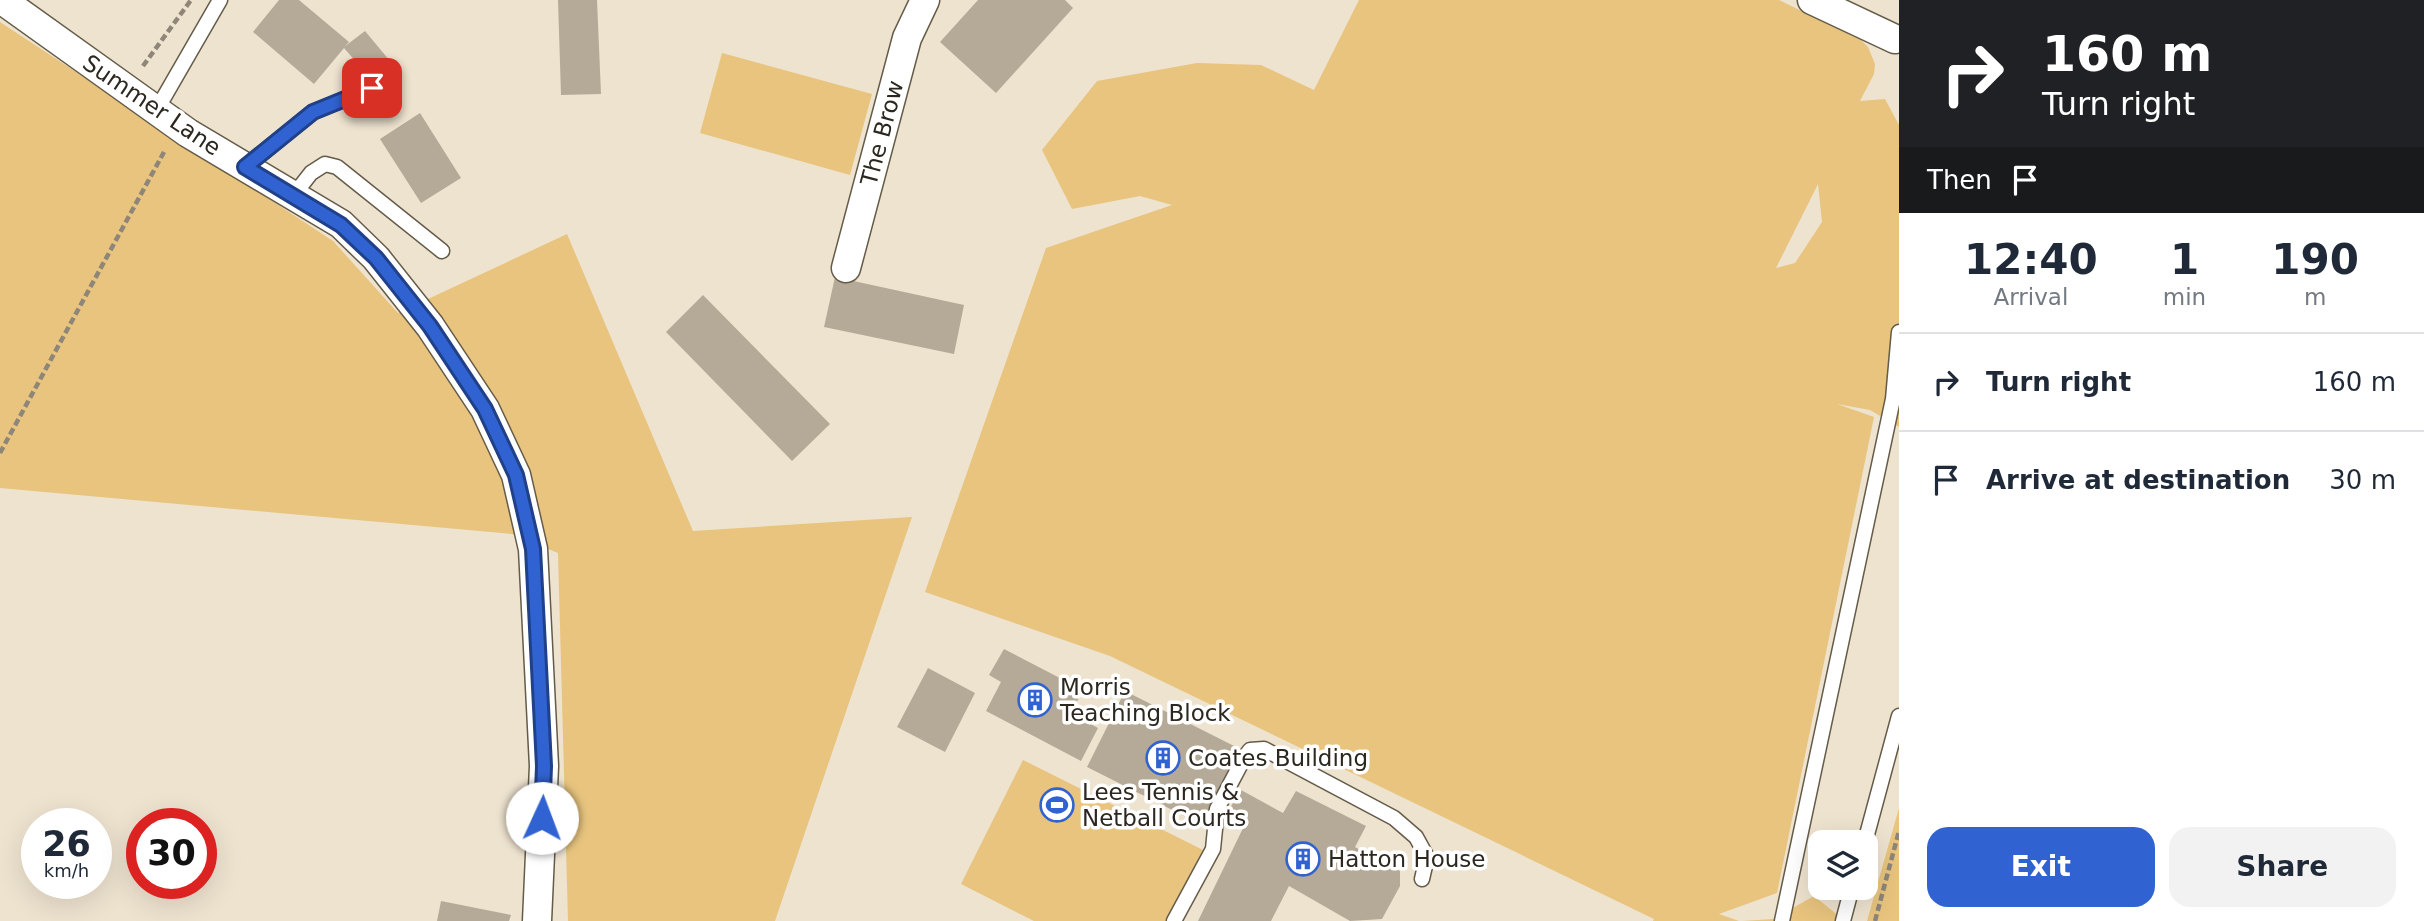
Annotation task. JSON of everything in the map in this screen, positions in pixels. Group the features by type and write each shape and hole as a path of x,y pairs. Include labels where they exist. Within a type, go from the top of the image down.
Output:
{"street":[{"name":"Summer Lane","path":"2,0 156,111 341,225 376,258 430,326 485,409 516,475 533,549 543,752 537,921"},
{"name":"The Brow","path":"846,268 907,37 925,0"},
{"path":"1812,0 1895,39"}],"lane":[{"path":"156,111 220,0"},
{"path":"245,167 313,112 372,88"},
{"path":"293,196 311,173 325,164 337,167 442,251"},
{"path":"1782,921 1893,399 1899,332"},
{"path":"1868,830 1899,716"},
{"path":"1174,921 1213,849 1217,809 1244,758 1250,750 1257,748 1264,749 1408,828 1427,857 1422,880"},
{"path":"1843,921 1849,900"}],"path":[{"path":"128,91 149,55 191,0"},
{"path":"0,453 160,159"},
{"path":"1875,921 1899,831"}],"shaded area":[{"path":"1359,0 1779,0 1861,40 1868,47 1875,64 1874,74 1860,101 1885,99 1899,125 1899,427 1870,410 1837,404 1874,417 1777,893 1719,914 1739,921 1653,921 1654,919 1110,656 925,592 1046,248 1172,205 1140,196 1072,209 1042,150 1097,81 1197,63 1261,65 1314,90","holes":["1818,184 1822,222 1795,263 1776,268"]},
{"path":"0,22 333,241 398,313 567,234 693,531 912,517 775,921 568,921 558,553 512,534 0,488"},
{"path":"722,53 872,94 850,175 700,133"},
{"name":"Lees Tennis & Netball Courts","path":"1023,760 1203,850 1167,921 1034,921 961,884"},
{"path":"1899,808 1899,921 1867,921 1873,900 1878,900 1878,882"},
{"path":"1808,899 1819,900 1845,921 1742,921 1773,919"}],"building":[{"path":"279,0 299,0 349,42 344,47 365,31 390,61 370,78 344,48 314,84 253,32"},
{"path":"558,0 597,0 601,94 561,95"},
{"path":"978,0 1065,0 1073,8 996,93 940,42"},
{"path":"420,113 461,178 421,203 380,139"},
{"path":"835,277 964,305 954,354 824,327"},
{"path":"703,295 830,424 792,461 666,332"},
{"name":"Morris Teaching Block","path":"1004,649 1083,690 1071,713 1098,728 1081,761 986,711 1001,682 989,675"},
{"path":"928,668 975,693 945,752 897,727"},
{"name":"Coates Building","path":"1125,691 1240,749 1202,825 1087,767"},
{"name":"Hatton House","path":"1241,790 1283,813 1296,791 1366,826 1355,847 1400,871 1400,886 1382,919 1350,921 1289,886 1271,921 1198,921 1246,822 1227,813"},
{"path":"441,901 511,915 509,921 437,921"}],"place":[{"name":"Morris Teaching Block","path":"1035,700"},
{"name":"Coates Building","path":"1163,758"},
{"name":"Lees Tennis & Netball Courts","path":"1057,805"},
{"name":"Hatton House","path":"1303,859"}],"route":[{"path":"372,88 313,112 245,167 341,225 376,258 430,326 485,409 516,475 533,549 544,766 542,818"}]}
